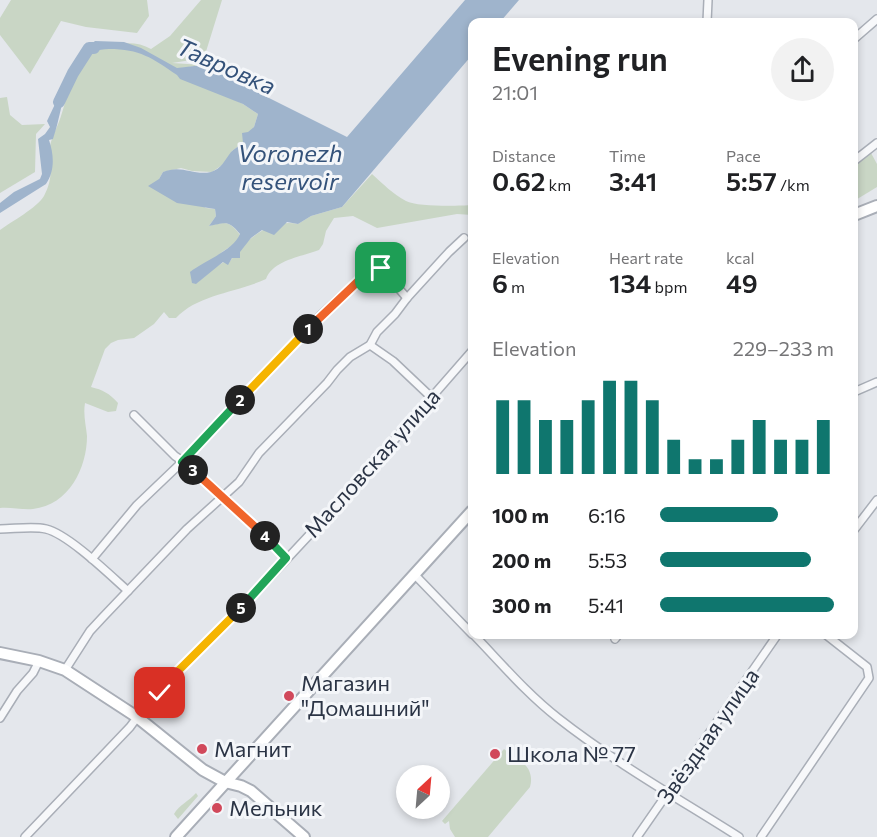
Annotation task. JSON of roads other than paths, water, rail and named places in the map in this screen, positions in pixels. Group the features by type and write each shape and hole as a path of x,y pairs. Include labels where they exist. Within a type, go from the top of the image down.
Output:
{"main road":[{"path":"858,213 877,206"},
{"path":"176,837 468,515"},
{"path":"0,653 39,661 65,670 137,717 203,770 225,782 251,791 304,837"}],"street":[{"path":"707,18 708,0"},
{"path":"858,36 877,19"},
{"path":"858,158 877,143"},
{"path":"65,670 90,631 187,529 224,497 251,468 259,453 327,383 337,369 350,357 370,345 377,332 407,298 465,238"},
{"path":"92,559 137,505 182,462 321,315 372,268 381,268 407,298"},
{"path":"370,345 393,361 431,397"},
{"name":"Масловская улица","path":"25,837 130,727 179,670 229,621 340,502 468,355"},
{"path":"858,390 877,382"},
{"path":"134,415 182,462 224,497 286,558"},
{"path":"858,525 877,500"},
{"path":"0,529 45,528 57,533 92,559 128,591"},
{"path":"414,574 468,629"},
{"path":"478,639 540,703 559,718 739,837"},
{"name":"Звёздная улица","path":"637,837 775,639"},
{"path":"761,837 869,678 867,667 831,639"},
{"path":"0,718 17,691 33,673 39,661"}],"water":[{"name":"Voronezh reservoir","path":"465,0 519,0 503,18 468,18 468,60 342,207 311,216 298,224 287,222 274,235 262,230 251,238 240,252 240,258 232,258 228,265 223,262 196,284 192,283 190,272 232,245 240,234 226,223 209,226 216,216 215,209 177,203 148,186 159,179 163,172 170,170 205,173 218,169 231,152 243,143 242,133 254,127 258,114 243,104 180,79 160,64 138,53 109,49 94,52 83,59 69,82 53,139 49,140 53,163 49,179 46,184 0,213 0,203 14,192 40,179 42,174 38,139 50,127 47,121 74,64 81,53 95,41 124,42 141,48 177,68 203,65 347,137"}],"waterway":[{"name":"Тавровка","path":"59,102 73,73 89,48 94,48"}],"place":[{"name":"Магазин \"Домашний\"","path":"289,696"},
{"name":"Магнит","path":"202,749"},
{"name":"Школа № 77","path":"495,754"},
{"name":"Мельник","path":"217,808"}]}
